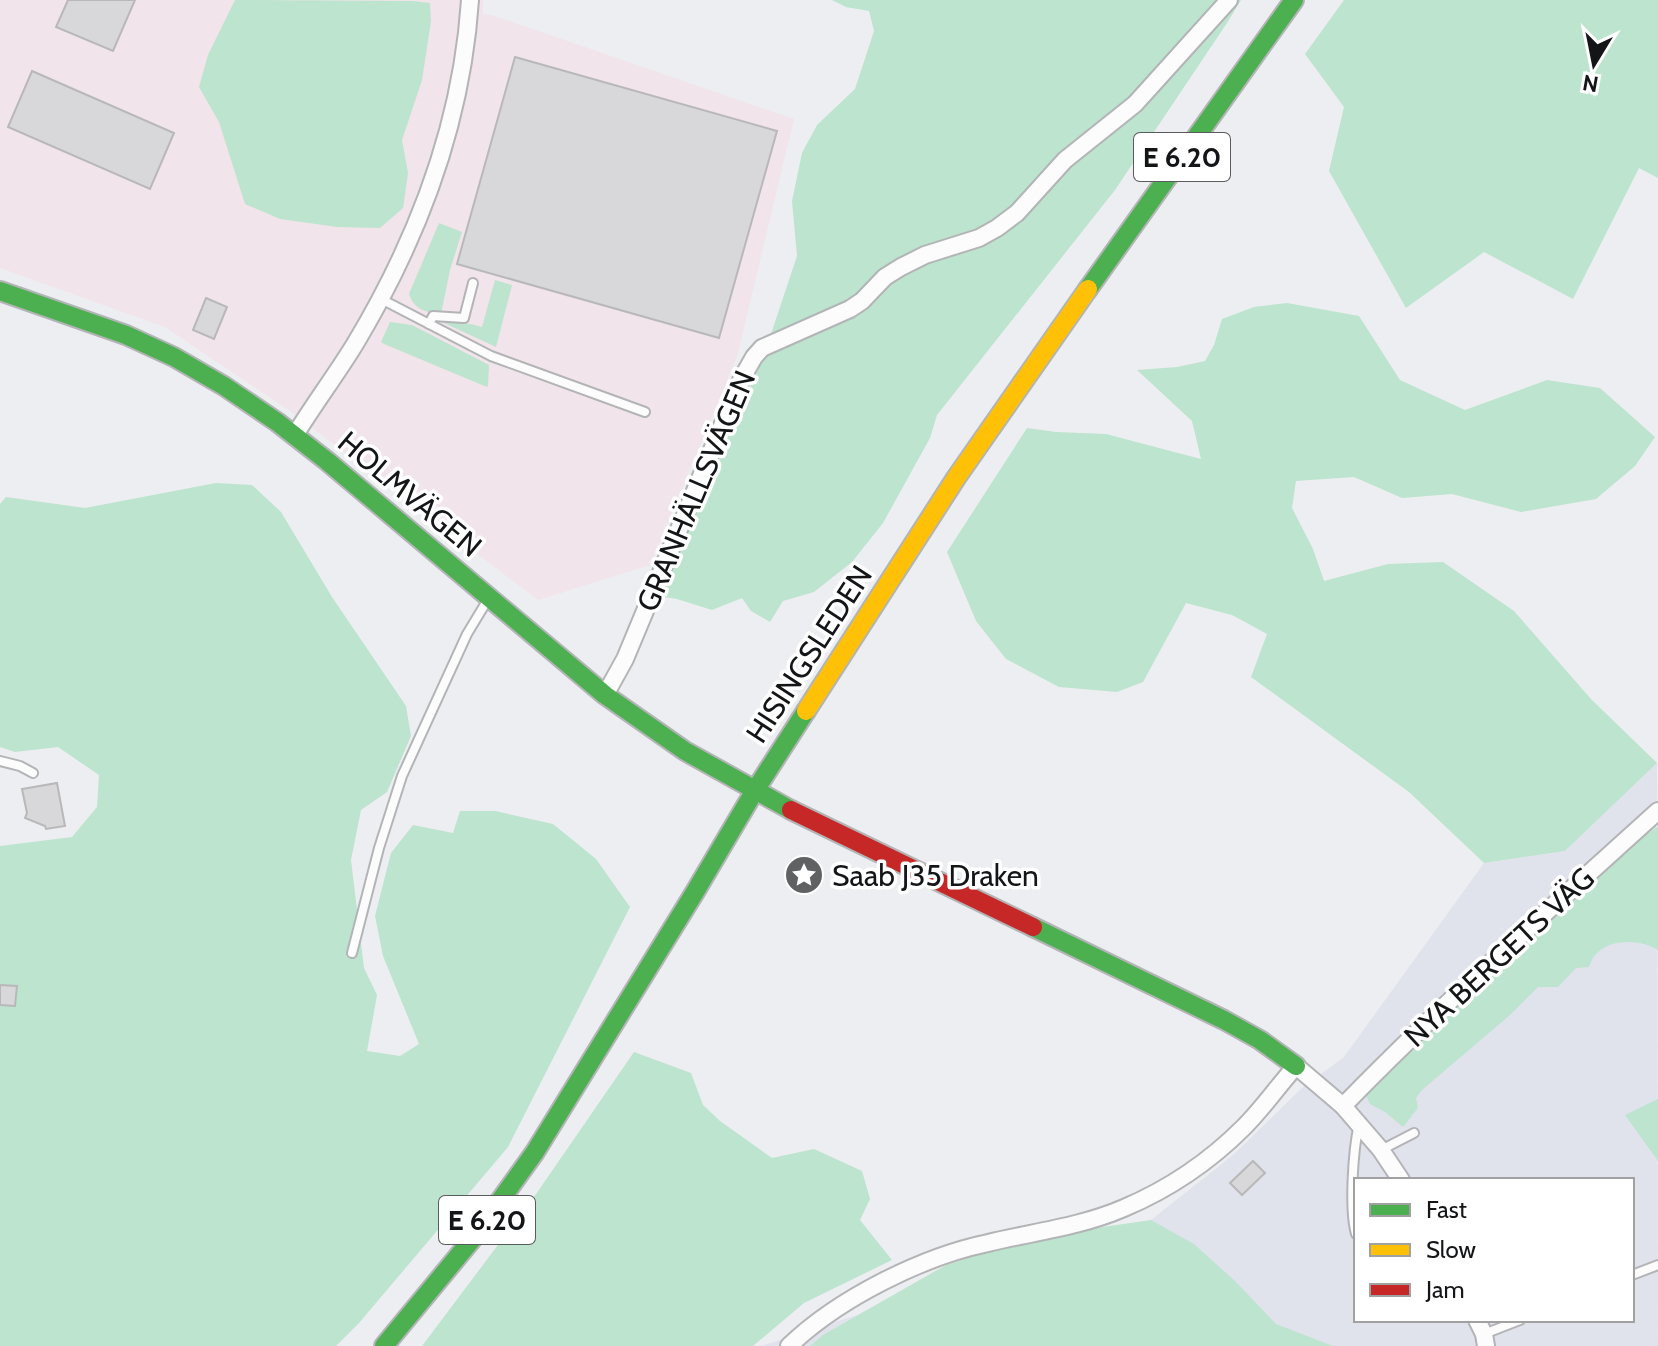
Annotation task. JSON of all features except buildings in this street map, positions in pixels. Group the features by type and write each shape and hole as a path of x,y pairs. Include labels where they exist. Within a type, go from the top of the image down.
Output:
{"main road":[{"name":"HISINGSLEDEN","path":"384,1346 474,1237 535,1152 754,792 956,478 1294,0"},
{"name":"HOLMVÄGEN","path":"0,291 88,321 158,350 244,398 295,435 605,695 644,724 754,792 1224,1020 1260,1040 1296,1066"}],"street":[{"path":"295,435 349,354 380,299 432,187 451,121 470,0"},
{"name":"GRANHÄLLSVÄGEN","path":"605,695 625,659 742,378 762,348 850,309 885,277 901,267 925,255 979,238 997,228 1017,213 1065,160 1135,104 1229,0"},
{"name":"NYA BERGETS VÄG","path":"1343,1106 1505,950 1658,811"},
{"path":"789,1346 845,1304 934,1259 984,1243 1093,1220 1160,1191 1192,1173 1217,1152 1246,1125 1296,1066 1343,1106 1381,1150 1400,1178"},
{"path":"1468,1346 1482,1333"}],"lane":[{"path":"429,324 433,316 464,318 473,283"},
{"path":"380,299 491,356 645,412"},
{"path":"352,953 379,848 402,776 467,634 490,597"},
{"path":"0,761 33,773"},
{"path":"1354,1227 1355,1142 1359,1124"},
{"path":"1381,1150 1414,1133"},
{"path":"1634,1274 1658,1265"},
{"path":"1482,1333 1514,1322"}],"shaded area":[{"path":"0,0 483,0 483,14 794,119 737,357 650,565 538,600 293,413 165,327 0,268"},
{"path":"1657,763 1658,1346 761,1346 1151,1220 1233,1155 1302,1088 1344,1057 1484,863 1565,851"}],"green space":[{"path":"235,0 430,3 431,21 422,80 402,140 408,173 403,208 380,228 337,227 280,219 245,204 219,122 199,87 208,55"},
{"path":"832,0 1241,0 1115,190 937,415 930,438 883,523 852,562 814,592 783,601 770,622 751,611 742,598 712,610 658,596 762,361 797,256 792,201 802,153 817,125 855,89 874,31 869,11 846,7"},
{"path":"1344,0 1658,0 1658,178 1639,168 1573,299 1484,252 1406,308 1329,171 1344,107 1305,54"},
{"path":"439,223 462,232 441,314 417,307 409,294"},
{"path":"495,280 512,285 496,347 442,322 482,327"},
{"path":"1287,303 1359,316 1400,380 1465,410 1547,380 1600,388 1655,437 1635,466 1596,499 1521,512 1452,494 1402,498 1354,477 1296,481 1292,508 1313,549 1324,581 1388,564 1443,562 1514,611 1591,699 1657,763 1565,851 1484,863 1409,792 1251,677 1267,634 1232,615 1186,603 1143,682 1117,692 1059,687 1006,659 976,621 947,552 1027,428 1106,434 1201,459 1192,421 1137,370 1205,361 1222,319 1254,307"},
{"path":"390,322 412,325 489,365 488,386 384,344 381,342"},
{"path":"216,483 252,485 281,512 332,597 406,706 411,736 387,792 361,810 351,860 364,968 377,995 367,1051 400,1056 419,1044 383,956 375,916 391,853 413,825 453,833 460,811 495,811 553,824 596,859 630,907 508,1147 336,1346 0,1346 0,846 72,837 97,807 99,775 58,747 15,752 0,747 0,504 6,497 85,508"},
{"path":"1658,827 1658,950 1634,942 1617,943 1601,949 1589,967 1576,968 1558,987 1538,987 1422,1090 1416,1098 1418,1108 1403,1127 1370,1104 1366,1096 1374,1083 1637,840"},
{"path":"634,1052 691,1073 703,1105 772,1158 814,1149 862,1171 870,1199 860,1220 892,1260 804,1303 753,1346 422,1346 534,1197"},
{"path":"1658,1099 1658,1161 1625,1115"},
{"path":"1151,1220 1194,1244 1276,1324 1333,1346 810,1346 823,1335 946,1265 1027,1238"}],"traffic: fast":[{"path":"1088,289 1294,0"},
{"path":"0,291 126,335 174,357 224,386 327,461 605,695 685,751 791,810"},
{"path":"384,1346 474,1237 535,1152 806,711"},
{"path":"1033,927 1224,1020 1260,1040 1296,1066"}],"traffic: slow":[{"path":"806,711 956,478 1088,289"}],"traffic: jam":[{"path":"791,810 1033,927"}],"place":[{"name":"Saab J35 Draken","path":"804,875"}]}
